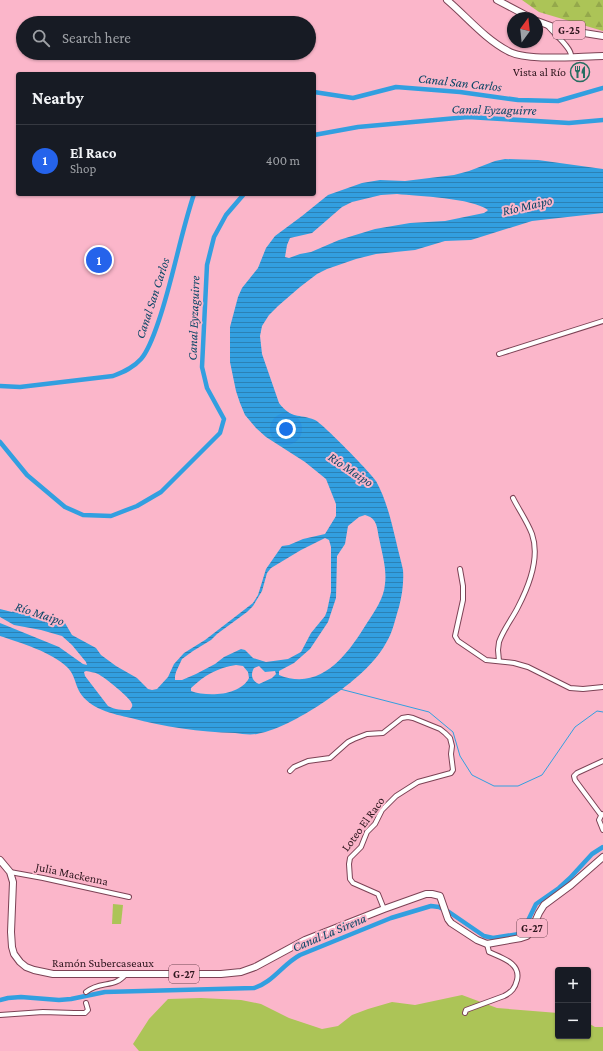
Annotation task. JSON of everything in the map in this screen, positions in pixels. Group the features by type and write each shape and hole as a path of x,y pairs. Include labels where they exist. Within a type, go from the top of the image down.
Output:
{"main road":[{"name":"G-25","path":"447,0 479,30 497,45 509,52 534,57 603,56"},
{"path":"497,0 520,12"},
{"name":"G-25","path":"543,23 559,29 603,36"},
{"name":"G-27","path":"487,944 519,939 526,936 531,931 544,905 572,885 603,857"},
{"path":"0,860 10,872"},
{"name":"Ramón Subercaseaux","path":"10,872 13,882 11,943 14,954 20,962 34,970 53,974 221,974 240,972 255,968 305,940 426,894 438,895 442,899 449,920 453,925 487,944"}],"street":[{"path":"547,25 570,50 572,56"},
{"path":"499,354 603,321"},
{"path":"499,661 499,642 524,596 534,557 532,533 513,498"},
{"path":"460,569 463,586 463,600 455,638 458,641 486,660 514,663 528,667 570,688 583,689 603,687"},
{"name":"Loteo El Raco","path":"290,771 294,767 308,761 330,758 354,739 367,734 383,733 402,718 413,718 440,729 450,738 452,746 452,773 418,782 396,796 382,810 375,824 365,835 360,847 350,858 350,879 353,883 378,894 384,909"},
{"path":"603,761 577,773 574,776 575,780 602,815 599,820 603,830"},
{"name":"Julia Mackenna","path":"10,872 129,897"},
{"path":"465,1013 466,1010 504,996 515,987 519,974 515,966 511,962 489,952 487,944"},
{"path":"86,992 99,985 116,983 126,974"},
{"path":"0,1015 42,1012 83,1013 88,1010 86,1003"}],"green space":[{"path":"522,0 603,0 603,31 543,12 539,12"},
{"path":"113,904 123,905 121,924 112,924"},
{"path":"462,995 497,1008 555,1013 555,1039 591,1039 591,1025 595,1027 603,1027 603,1051 139,1051 133,1044 149,1019 168,999 201,998 241,1000 261,1004 289,1018 322,1029 338,1026 352,1015 392,1002 415,1005"}],"water":[{"name":"Río Maipo","path":"505,159 538,160 603,169 603,213 532,221 471,240 445,241 415,250 376,254 356,259 317,274 278,306 269,315 262,326 260,336 262,354 279,403 292,414 315,420 336,439 376,481 388,510 403,570 401,598 394,625 388,639 381,652 367,668 350,683 324,702 301,716 274,729 257,734 208,732 157,724 102,710 83,697 72,673 61,662 54,657 36,649 0,636 0,623 59,647 83,664 87,665 72,645 62,636 14,625 0,617 0,609 12,612 20,605 25,612 65,623 72,635 96,648 101,655 137,678 148,689 157,689 168,677 174,664 184,653 205,640 253,603 258,595 266,569 282,546 325,534 336,516 336,504 326,479 305,462 266,437 245,415 240,403 230,362 230,327 242,288 258,268 266,248 275,236 328,195 362,183 380,180 405,181 454,175","holes":["397,194 444,198 470,203 488,210 484,213 445,221 410,223 375,229 339,240 311,252 289,258 285,257 290,238 312,233 342,207 352,202 381,195","365,515 372,518 376,524 383,555 385,573 384,589 379,604 351,647 332,667 320,674 308,678 294,679 279,675 279,671 294,663 310,649 328,622 336,598 337,556 345,544 348,526 359,517","325,538 329,540 331,547 331,592 327,611 325,616 311,633 301,652 288,659 266,662 253,658 245,650 241,649 224,657 215,664 196,674 182,680 175,680 176,672 182,659 211,640 253,606 262,591 267,573 271,568","236,665 243,666 248,672 249,678 245,684 231,692 223,694 206,694 191,691 191,688 201,679 223,668","259,666 265,672 275,671 276,674 272,678 259,684 252,678 254,668","86,671 96,673 106,679 130,701 132,704 130,710 121,710 108,706 85,676 84,672"]}],"waterway":[{"name":"Canal San Carlos","path":"316,92 353,98 396,87 460,92 518,100 558,101 603,88"},
{"name":"Canal Eyzaguirre","path":"316,135 358,127 468,117 569,123 603,120"},
{"name":"Canal San Carlos","path":"0,386 20,387 113,376 135,365 144,355 154,335 193,196"},
{"name":"Canal Eyzaguirre","path":"0,442 27,475 65,507 83,515 111,516 137,506 161,492 220,433 224,419 207,388 202,367 207,265 214,237 226,215 242,196"},
{"path":"340,689 429,712 453,732 460,756 472,775 494,786 518,786 542,775 575,727 597,711 603,712"},
{"name":"Canal La Sirena","path":"0,1000 21,997 59,1000 105,992 254,988 272,978 288,963 300,955 391,918 431,906 439,907 449,912 484,936 493,938 519,934 523,931 536,904 559,888 592,854 603,847"}],"place":[{"name":"Vista al Río","path":"580,72"},
{"name":"El Raco","path":"99,260"}]}
